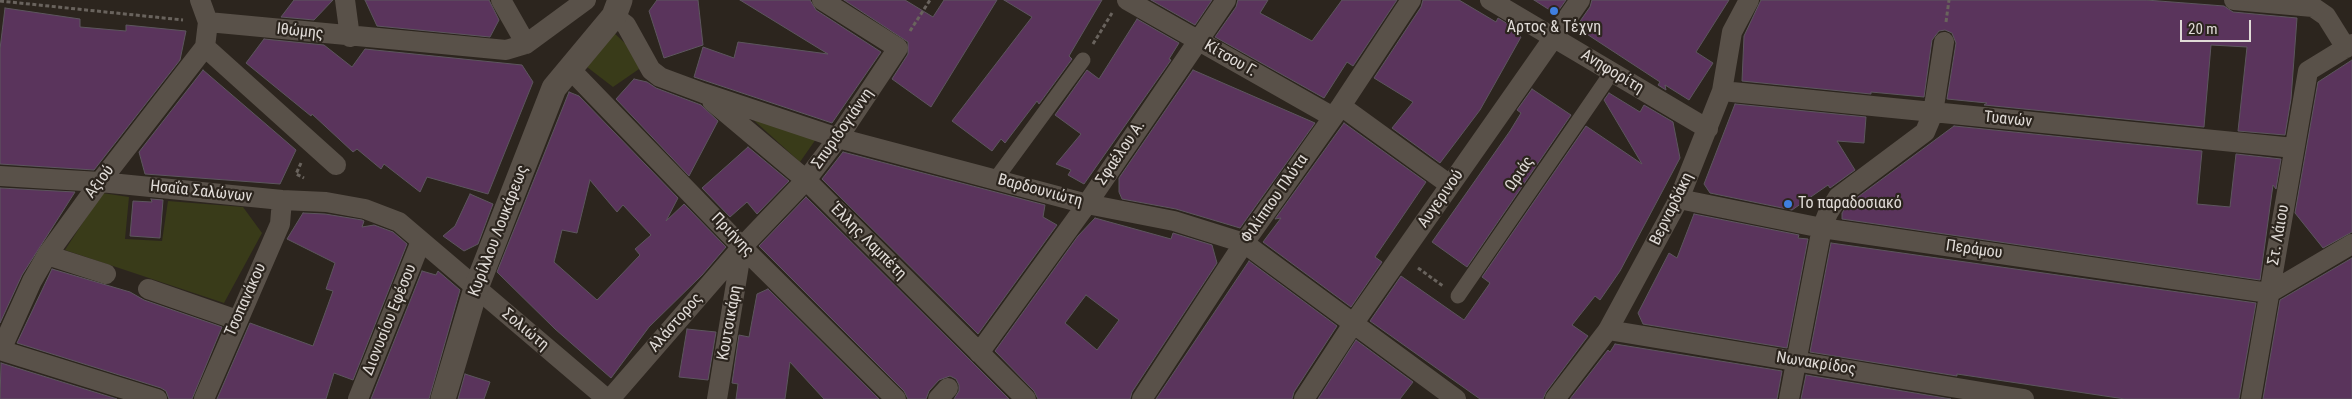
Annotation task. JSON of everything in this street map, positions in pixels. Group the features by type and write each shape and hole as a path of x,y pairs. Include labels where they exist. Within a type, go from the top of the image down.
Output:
{"street":[{"path":"200,0 208,22 205,47 336,165"},
{"path":"345,0 350,37"},
{"path":"501,0 526,44"},
{"name":"Ιθώμης","path":"208,22 350,37 506,50 526,44 586,0"},
{"path":"822,0 898,48"},
{"name":"Σφαέλου Α.","path":"979,353 1087,204 1226,0"},
{"name":"Φιλίππου Πλύτα","path":"1142,399 1244,243 1337,111 1411,0"},
{"name":"Ανηφορίτη","path":"1490,0 1708,129"},
{"name":"Αυγερινού","path":"1304,399 1353,324 1580,0"},
{"name":"Βερναρδάκη","path":"1555,399 1608,330 1680,199 1722,91 1732,32 1749,0"},
{"path":"2234,0 2314,7 2326,16 2349,46"},
{"name":"Κίτσου Γ.","path":"1122,4 1337,111 1450,185"},
{"name":"Κυρίλλου Λουκάρεως","path":"443,399 476,288 554,88 617,8"},
{"name":"Βαρδουνιώτη","path":"617,8 651,70 660,76 703,93 838,138 1087,204 1174,221 1244,243 1456,399"},
{"path":"1790,399 1822,228 1830,209 1838,197 1921,136 1931,121 1933,113 1944,42"},
{"name":"Στ. Λάιου","path":"2252,399 2308,71 2349,46"},
{"name":"Αξιού","path":"0,350 32,281 47,255 100,182 205,47"},
{"name":"Σπυριδογιάννη","path":"742,247 806,180 838,138 898,48"},
{"path":"995,180 1083,60"},
{"name":"Πριήνης","path":"570,69 742,247 896,399"},
{"name":"Ωριάς","path":"1458,296 1612,72"},
{"name":"Τυανών","path":"1722,91 2294,148"},
{"name":"Έλλης Λαμπέτη","path":"703,93 806,180 1026,399"},
{"name":"Ησαΐα Σαλώνων","path":"0,176 100,182 282,200 326,202 365,209 398,222"},
{"name":"Περάμου","path":"1680,199 1822,228 2269,293"},
{"name":"Τσοπανάκου","path":"204,399 280,224 282,200"},
{"name":"Σολιώτη","path":"398,222 608,399"},
{"name":"Διονυσίου Εφέσου","path":"358,399 422,241"},
{"path":"2269,293 2352,244"},
{"name":"Αλάστορος","path":"608,399 742,247"},
{"name":"Κουτσικάρη","path":"717,399 742,247"},
{"path":"47,255 106,274"},
{"path":"148,289 237,320"},
{"name":"Νωνακρίδος","path":"1608,330 2024,399"},
{"path":"0,350 157,399"}],"path":[{"path":"898,48 930,0"},
{"path":"0,1 208,22"},
{"path":"1083,60 1122,4"},
{"path":"305,178 296,174 309,141"},
{"path":"1401,256 1458,296"}],"green space":[{"path":"614,33 627,45 642,67 613,87 587,67"},
{"path":"748,115 816,139 800,162"},
{"path":"102,193 129,197 125,239 162,241 168,201 243,207 262,233 224,303 65,250"}],"building":[{"path":"294,0 333,0 314,20 281,17"},
{"path":"365,0 489,0 499,20 490,37 377,26"},
{"path":"657,0 698,0 703,45 664,58 649,11"},
{"path":"740,0 810,0 816,10 881,52 832,123 694,77 703,47 734,58 738,42 828,54"},
{"path":"844,0 905,0 933,17 944,0 997,0 931,107 892,79 908,54 908,42"},
{"path":"1004,0 1102,0 1069,56 1072,59 1039,104 1037,101 1005,143 1001,139 992,151 952,121 1032,17"},
{"path":"1151,0 1212,0 1195,25"},
{"path":"1238,0 1268,0 1260,13 1312,41 1342,0 1397,0 1353,66 1347,62 1324,98 1215,37 1236,7"},
{"path":"1423,0 1459,0 1496,22 1498,18 1518,30 1516,34 1521,37 1480,110 1440,163 1392,128 1413,102 1374,78 1421,7"},
{"path":"1534,0 1566,0 1556,14"},
{"path":"1592,0 1729,0 1696,52 1713,63 1689,100 1665,85 1666,90 1658,85 1660,82 1576,27 1590,7"},
{"path":"1761,0 2146,0 2224,6 2233,12 2297,18 2291,99 2285,135 2238,131 2247,47 2211,45 2204,127 1984,105 1987,103 1947,99 1956,43 1952,33 1945,30 1939,31 1932,40 1924,97 1871,92 1871,94 1742,81 1744,36"},
{"path":"5,8 80,19 80,27 126,31 126,25 186,31 180,60 94,170 0,164 0,49"},
{"path":"1137,19 1179,43 1169,59 1171,60 1084,184 1068,175 1071,170 1056,164 1081,134 1055,115 1087,70 1099,79"},
{"path":"264,39 324,45 352,67 365,49 522,65 533,82 488,194 427,177 420,192 384,164 381,169 357,149 353,152 312,114 311,116 246,63"},
{"path":"2352,60 2352,232 2323,248 2295,213 2318,82"},
{"path":"203,70 296,150 280,184 145,174 139,152"},
{"path":"1193,70 1315,123 1240,228 1176,209 1122,199 1119,192 1119,178"},
{"path":"634,79 647,82 656,88 701,105 718,121 689,176 616,99"},
{"path":"1532,89 1571,115 1467,267 1432,242 1510,131 1521,113 1517,110"},
{"path":"569,92 579,96 678,198 666,221 684,204 726,247 702,275 649,327 611,378 555,329 497,272","holes":["590,180 617,212 623,205 651,235 635,249 640,255 597,300 554,262 562,230 577,233"]},
{"path":"1609,93 1640,112 1644,105 1673,122 1680,158 1620,271 1600,300 1595,296 1572,325 1588,336 1546,392 1543,399 1480,399 1370,321 1401,276 1464,320 1490,283 1482,277 1586,126 1642,164 1604,100"},
{"path":"1735,104 1866,117 1864,143 1837,141 1855,170 1830,188 1828,185 1792,210 1710,193 1704,184"},
{"path":"1344,123 1426,182 1375,257 1382,262 1351,307 1263,242 1281,218 1275,219"},
{"path":"1954,126 2202,151 2197,204 2230,207 2236,154 2281,159 2276,189 2273,185 2260,280 1842,219 1842,213 1847,205"},
{"path":"748,147 789,181 757,214 747,202 730,217 702,188"},
{"path":"843,152 1045,205 1043,217 1057,225 978,334 822,179"},
{"path":"0,188 75,192 22,275 0,323"},
{"path":"470,194 493,204 478,244 464,251 443,236 455,226"},
{"path":"806,197 1009,399 954,399 959,391 959,385 956,379 950,376 939,380 929,391 926,399 908,399 904,391 759,246"},
{"path":"151,199 163,200 160,238 130,236 133,201 152,202"},
{"path":"303,213 325,214 362,220 364,221 362,227 374,225 393,232 407,244 353,380 334,373 326,399 217,399 250,323 313,346 333,291 326,289 335,263 287,239"},
{"path":"1694,214 1799,235 1798,238 1808,239 1787,348 1643,324 1638,313 1669,253 1677,258"},
{"path":"1095,218 1171,239 1173,233 1212,245 1217,263 1132,392 1130,399 1038,399 1034,391 995,351 1078,236","holes":["1086,295 1119,320 1097,350 1065,323"]},
{"path":"1831,243 2256,303 2239,399 2125,399 1957,374 1957,376 1810,352"},
{"path":"2352,258 2352,399 2263,399 2280,300"},
{"path":"1249,261 1337,326 1294,392 1292,399 1156,399"},
{"path":"52,269 130,292 144,300 222,327 192,399 169,399 166,391 161,388 17,343"},
{"path":"422,271 436,275 438,271 460,290 429,399 371,399"},
{"path":"768,289 879,399 824,399 790,362 785,399 736,399 738,384 732,383 739,335 749,337 757,294"},
{"path":"687,329 716,332 708,380 679,377"},
{"path":"1356,340 1413,382 1400,399 1318,399"},
{"path":"1615,344 1782,371 1777,399 1570,399 1608,350 1610,352"},
{"path":"1,363 117,399 0,399"},
{"path":"465,374 490,382 484,399 458,399"},
{"path":"1806,375 1951,399 1801,399"}],"place":[{"name":"Άρτος & Τέχνη","path":"1554,11"},
{"name":"Το παραδοσιακό","path":"1788,204"}]}
